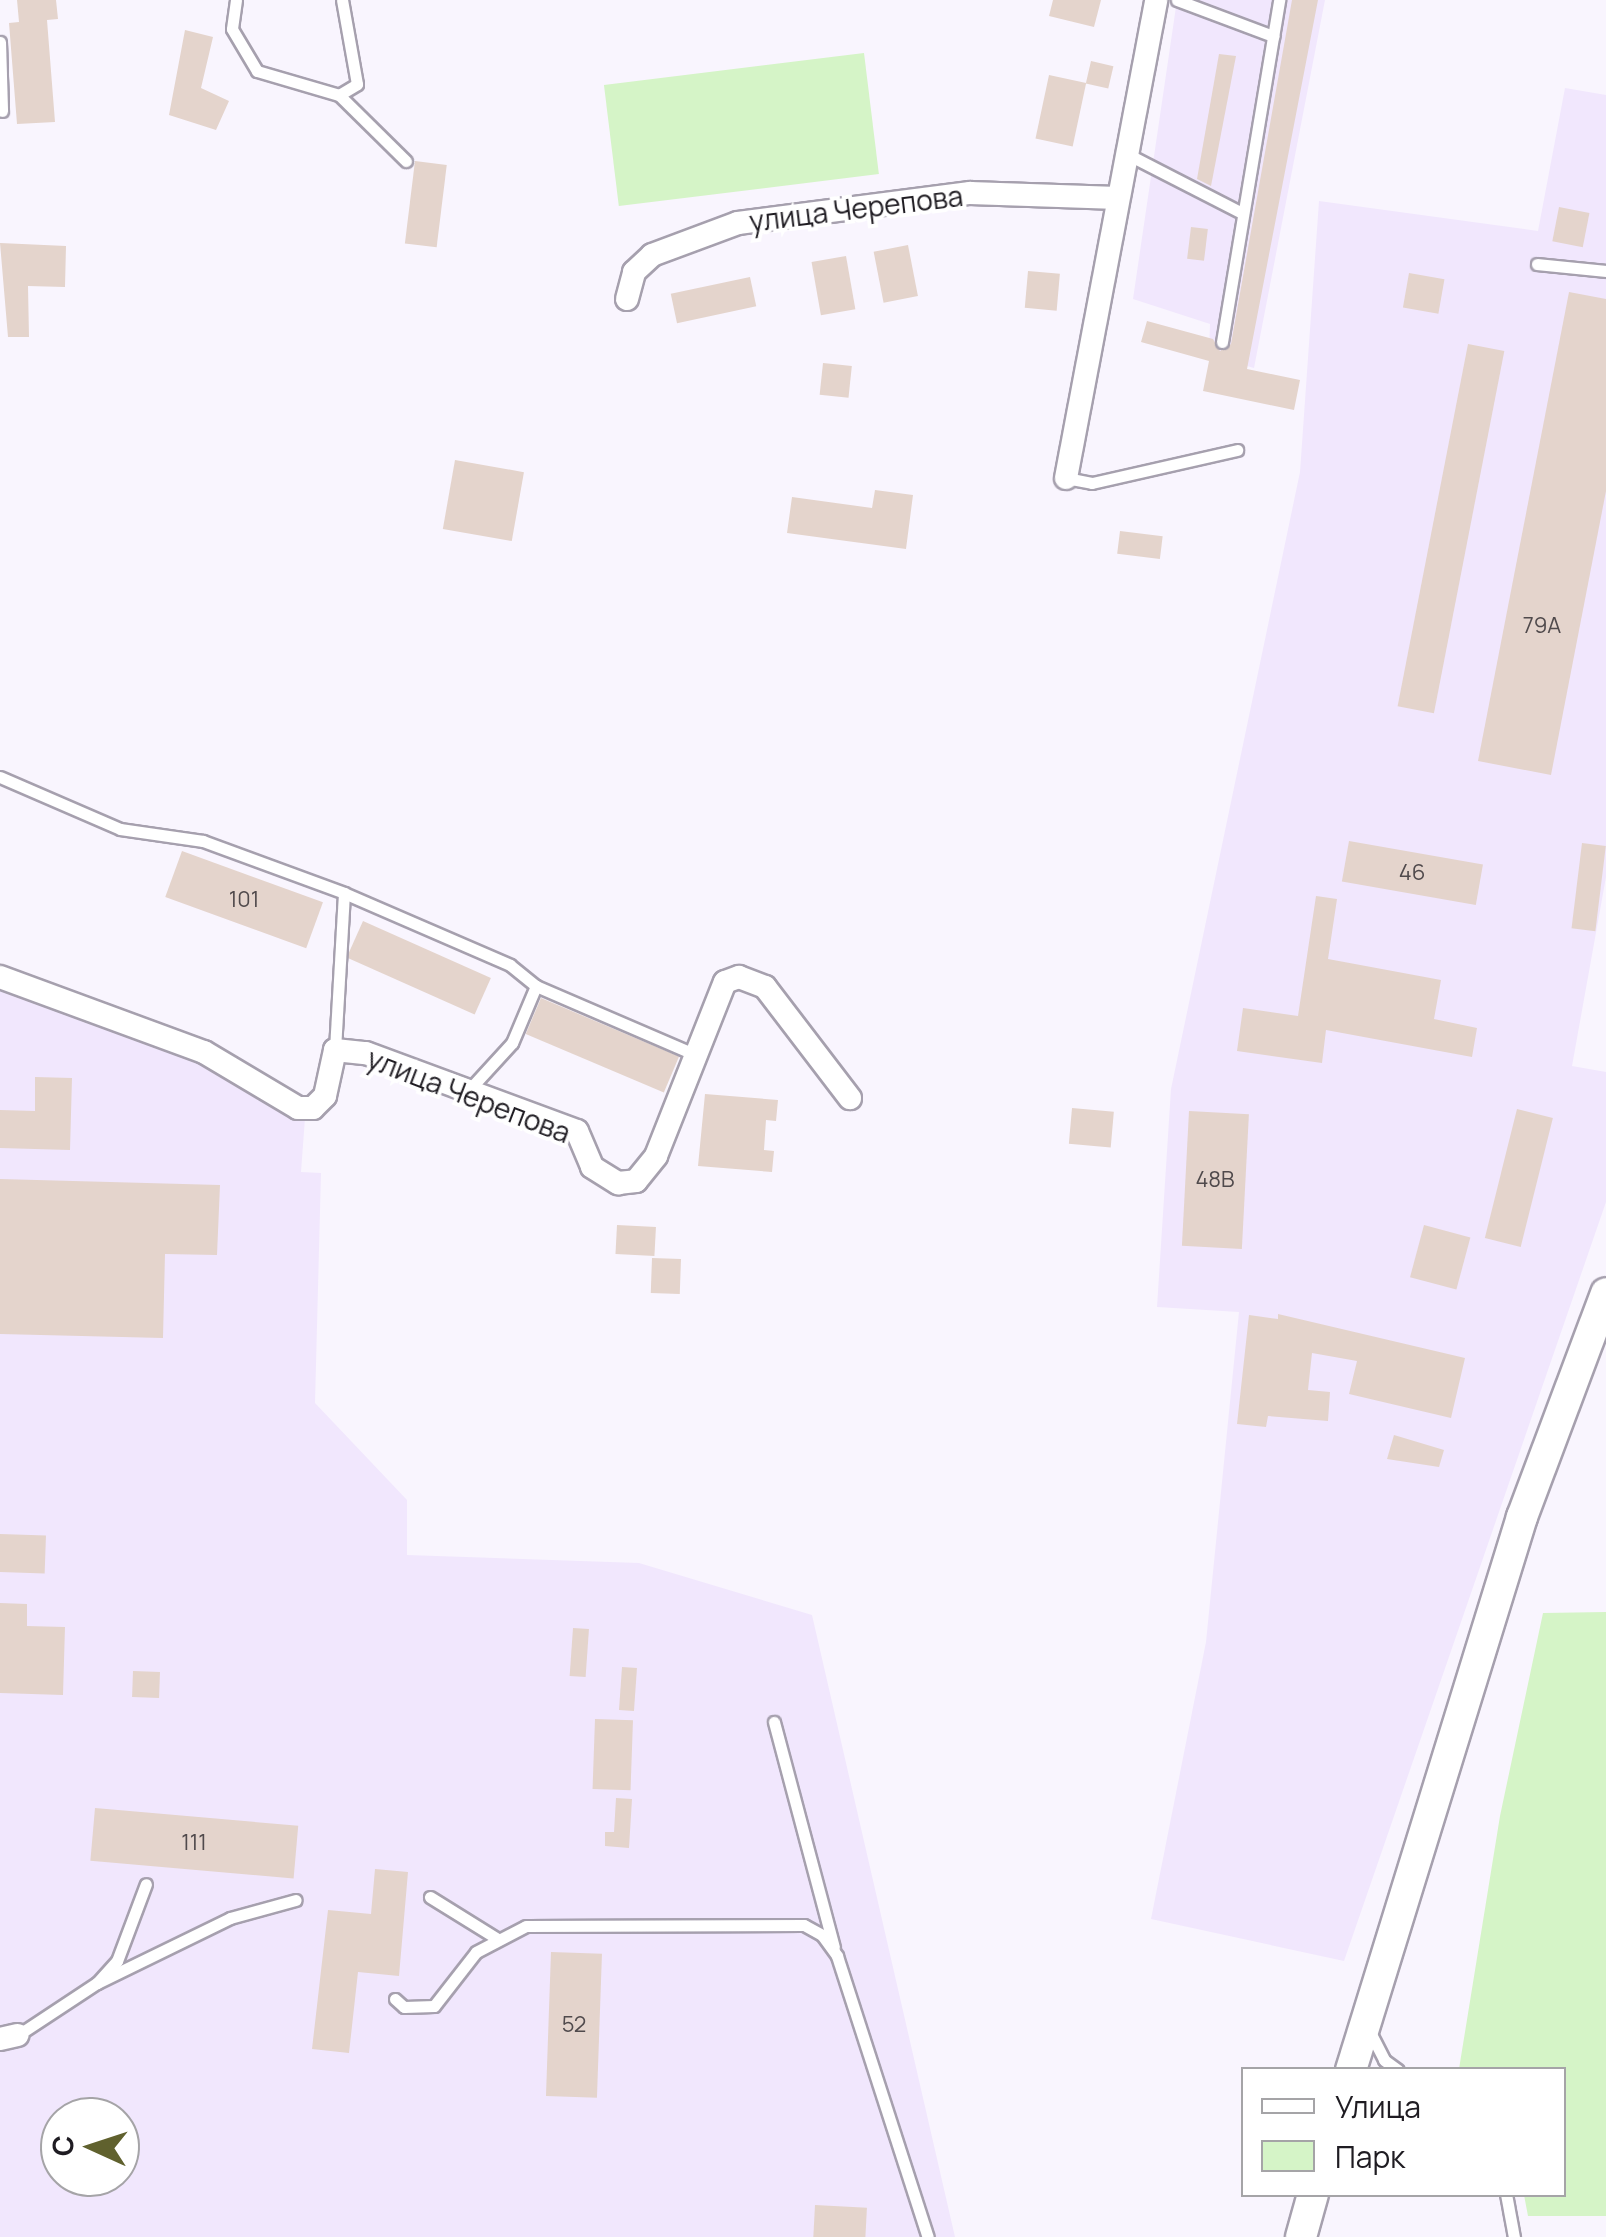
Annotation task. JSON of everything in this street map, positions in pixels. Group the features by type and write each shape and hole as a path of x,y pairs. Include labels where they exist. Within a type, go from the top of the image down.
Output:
{"street":[{"path":"1066,478 1156,0"},
{"name":"улица Черепова","path":"626,299 634,272 652,255 738,223 970,193 1118,198"},
{"name":"улица Черепова","path":"0,977 204,1052 298,1108 314,1108 325,1096 335,1050 366,1052 577,1131 604,1180 636,1181 656,1156 700,1057 717,993 725,982 752,979 788,1011 850,1098"},
{"path":"1352,2067 1522,1518 1606,1293"},
{"path":"1302,2237 1312,2197"}],"lane":[{"path":"236,0 232,29 256,71 339,95 406,161"},
{"path":"339,95 358,84 342,0"},
{"path":"1177,0 1273,36"},
{"path":"1222,342 1279,0"},
{"path":"0,42 2,111"},
{"path":"1126,154 1242,212"},
{"path":"1537,264 1606,271"},
{"path":"1066,478 1092,483 1237,450"},
{"path":"0,777 120,829 204,841 344,893 510,965 536,986 700,1057"},
{"path":"335,1050 344,893"},
{"path":"468,1091 512,1042 536,986"},
{"path":"774,1722 836,1956 928,2237"},
{"path":"96,1983 116,1961 146,1884"},
{"path":"430,1897 496,1938"},
{"path":"9,2037 96,1983 230,1918 296,1900"},
{"path":"396,1999 404,2007 434,2006 476,1952 496,1938 551,1922 780,1921 822,1935 836,1956"},
{"path":"1367,2018 1372,2042 1395,2067"},
{"path":"1507,2197 1514,2237"}],"shaded area":[{"path":"1177,0 1325,0 1254,368 1209,355 1210,324 1133,299"},
{"path":"1565,88 1606,95 1606,877 1572,1066 1606,1072 1606,1202 1344,1961 1151,1919 1206,1642 1239,1312 1157,1307 1171,1089 1300,472 1319,201 1538,231"},
{"path":"0,985 185,1052 305,1118 301,1172 321,1173 315,1403 407,1500 407,1555 639,1563 812,1615 955,2237 0,2237"}],"green space":[{"path":"864,53 879,174 619,206 604,85"},
{"path":"1606,1612 1606,2216 1528,2216 1524,2197 1566,2197 1566,2067 1459,2067 1500,1816 1543,1613"}],"building":[{"path":"17,0 56,0 58,19 47,20 55,122 17,124 9,23 19,22"},
{"path":"1053,0 1101,0 1094,27 1049,16"},
{"path":"1292,0 1318,0 1247,369 1300,380 1294,410 1203,391 1209,361 1141,342 1147,321 1213,339 1220,351 1231,344"},
{"path":"185,30 213,37 201,88 229,101 216,130 169,115"},
{"path":"1219,54 1236,56 1211,186 1197,179"},
{"path":"1091,61 1113,66 1108,89 1086,83"},
{"path":"1049,75 1086,83 1073,146 1035,139"},
{"path":"415,161 447,165 437,247 405,243"},
{"path":"1559,207 1589,213 1583,247 1552,241"},
{"path":"1191,227 1208,229 1204,261 1187,259"},
{"path":"0,243 66,246 65,287 28,286 29,337 8,337"},
{"path":"908,245 918,296 884,303 874,252"},
{"path":"846,256 855,309 821,315 812,262"},
{"path":"1028,271 1060,274 1057,311 1025,308"},
{"path":"1409,273 1444,279 1438,314 1403,307"},
{"path":"750,277 756,306 677,323 671,294"},
{"path":"1569,292 1606,299 1606,491 1551,775 1478,761"},
{"path":"1468,344 1504,351 1434,713 1398,706"},
{"path":"823,363 852,366 848,398 820,395"},
{"path":"455,460 524,472 512,541 443,529"},
{"path":"875,490 913,495 906,549 787,533 792,497 872,508"},
{"path":"1120,531 1163,536 1160,559 1117,554"},
{"path":"1349,841 1483,865 1476,905 1342,881"},
{"path":"1582,843 1606,846 1595,931 1572,928"},
{"path":"182,851 323,902 306,948 165,897"},
{"path":"1316,896 1337,899 1328,959 1441,980 1434,1019 1477,1028 1472,1057 1326,1030 1322,1063 1237,1051 1243,1008 1298,1016"},
{"path":"363,921 491,978 475,1014 347,958"},
{"path":"541,998 679,1057 664,1093 526,1034"},
{"path":"35,1077 72,1078 70,1150 0,1148 0,1110 35,1111"},
{"path":"705,1094 778,1100 776,1121 766,1120 764,1150 774,1151 772,1172 698,1166"},
{"path":"1072,1108 1114,1112 1111,1148 1069,1144"},
{"path":"1517,1109 1553,1118 1521,1247 1485,1238"},
{"path":"1189,1111 1249,1114 1242,1249 1182,1246"},
{"path":"0,1179 220,1185 217,1255 165,1254 163,1338 0,1334"},
{"path":"617,1225 656,1227 654,1256 615,1254"},
{"path":"1424,1225 1470,1237 1456,1290 1410,1277"},
{"path":"652,1258 681,1259 680,1294 651,1293"},
{"path":"1278,1314 1465,1358 1451,1418 1349,1394 1357,1361 1312,1353 1308,1390 1330,1392 1328,1421 1268,1416 1266,1427 1237,1424 1249,1315 1278,1319"},
{"path":"1394,1435 1444,1450 1439,1467 1387,1459"},
{"path":"0,1534 46,1536 45,1574 0,1572"},
{"path":"0,1603 27,1604 27,1626 65,1627 63,1695 0,1693"},
{"path":"573,1628 589,1629 586,1677 570,1676"},
{"path":"622,1667 637,1668 634,1711 619,1710"},
{"path":"133,1671 160,1672 159,1698 132,1697"},
{"path":"595,1719 633,1720 631,1790 593,1789"},
{"path":"616,1798 632,1799 629,1848 605,1846 605,1832 614,1832"},
{"path":"95,1808 298,1826 294,1879 90,1861"},
{"path":"375,1869 408,1872 399,1976 358,1972 349,2053 312,2049 328,1910 371,1914"},
{"path":"551,1952 602,1954 597,2098 546,2096"},
{"path":"815,2205 867,2208 865,2237 813,2237"}]}
